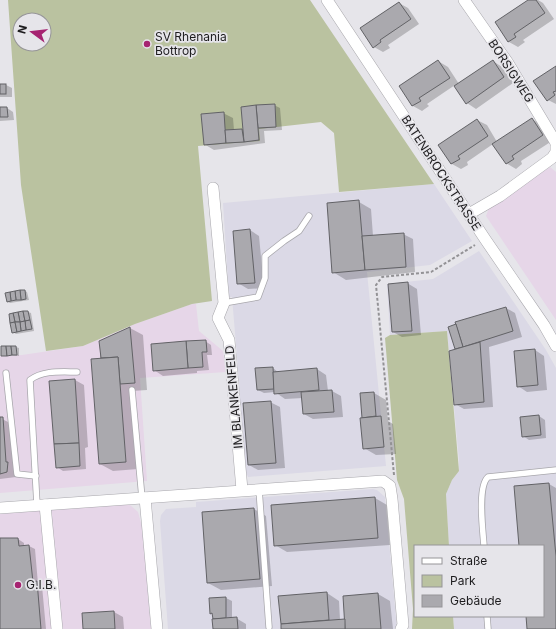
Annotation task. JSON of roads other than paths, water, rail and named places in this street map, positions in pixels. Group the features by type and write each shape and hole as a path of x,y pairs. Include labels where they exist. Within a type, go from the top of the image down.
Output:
{"street":[{"name":"BATENBROCKSTRASSE","path":"327,0 485,240 544,325 556,346"},
{"name":"BORSIGWEG","path":"464,0 508,63 556,143"},
{"path":"469,214 500,196 552,158 556,152 556,146"},
{"name":"IM BLANKENFELD","path":"213,188 224,303 218,318 229,340 242,490"},
{"path":"0,508 383,481 390,486 402,625 401,629"},
{"path":"144,498 157,629"},
{"path":"41,505 57,629"}],"lane":[{"path":"224,303 258,296 264,278 265,256 284,240 299,231 309,216"},
{"path":"41,505 36,476 30,380 36,375 45,373 77,372"},
{"path":"6,373 17,474 36,476"},
{"path":"132,390 144,498"},
{"path":"484,545 482,490 485,479 488,477 556,470"},
{"path":"259,489 269,627"},
{"path":"487,617 488,629"}],"place":[{"name":"SV Rhenania Bottrop","path":"147,44"},
{"name":"G.I.B.","path":"18,585"}]}
